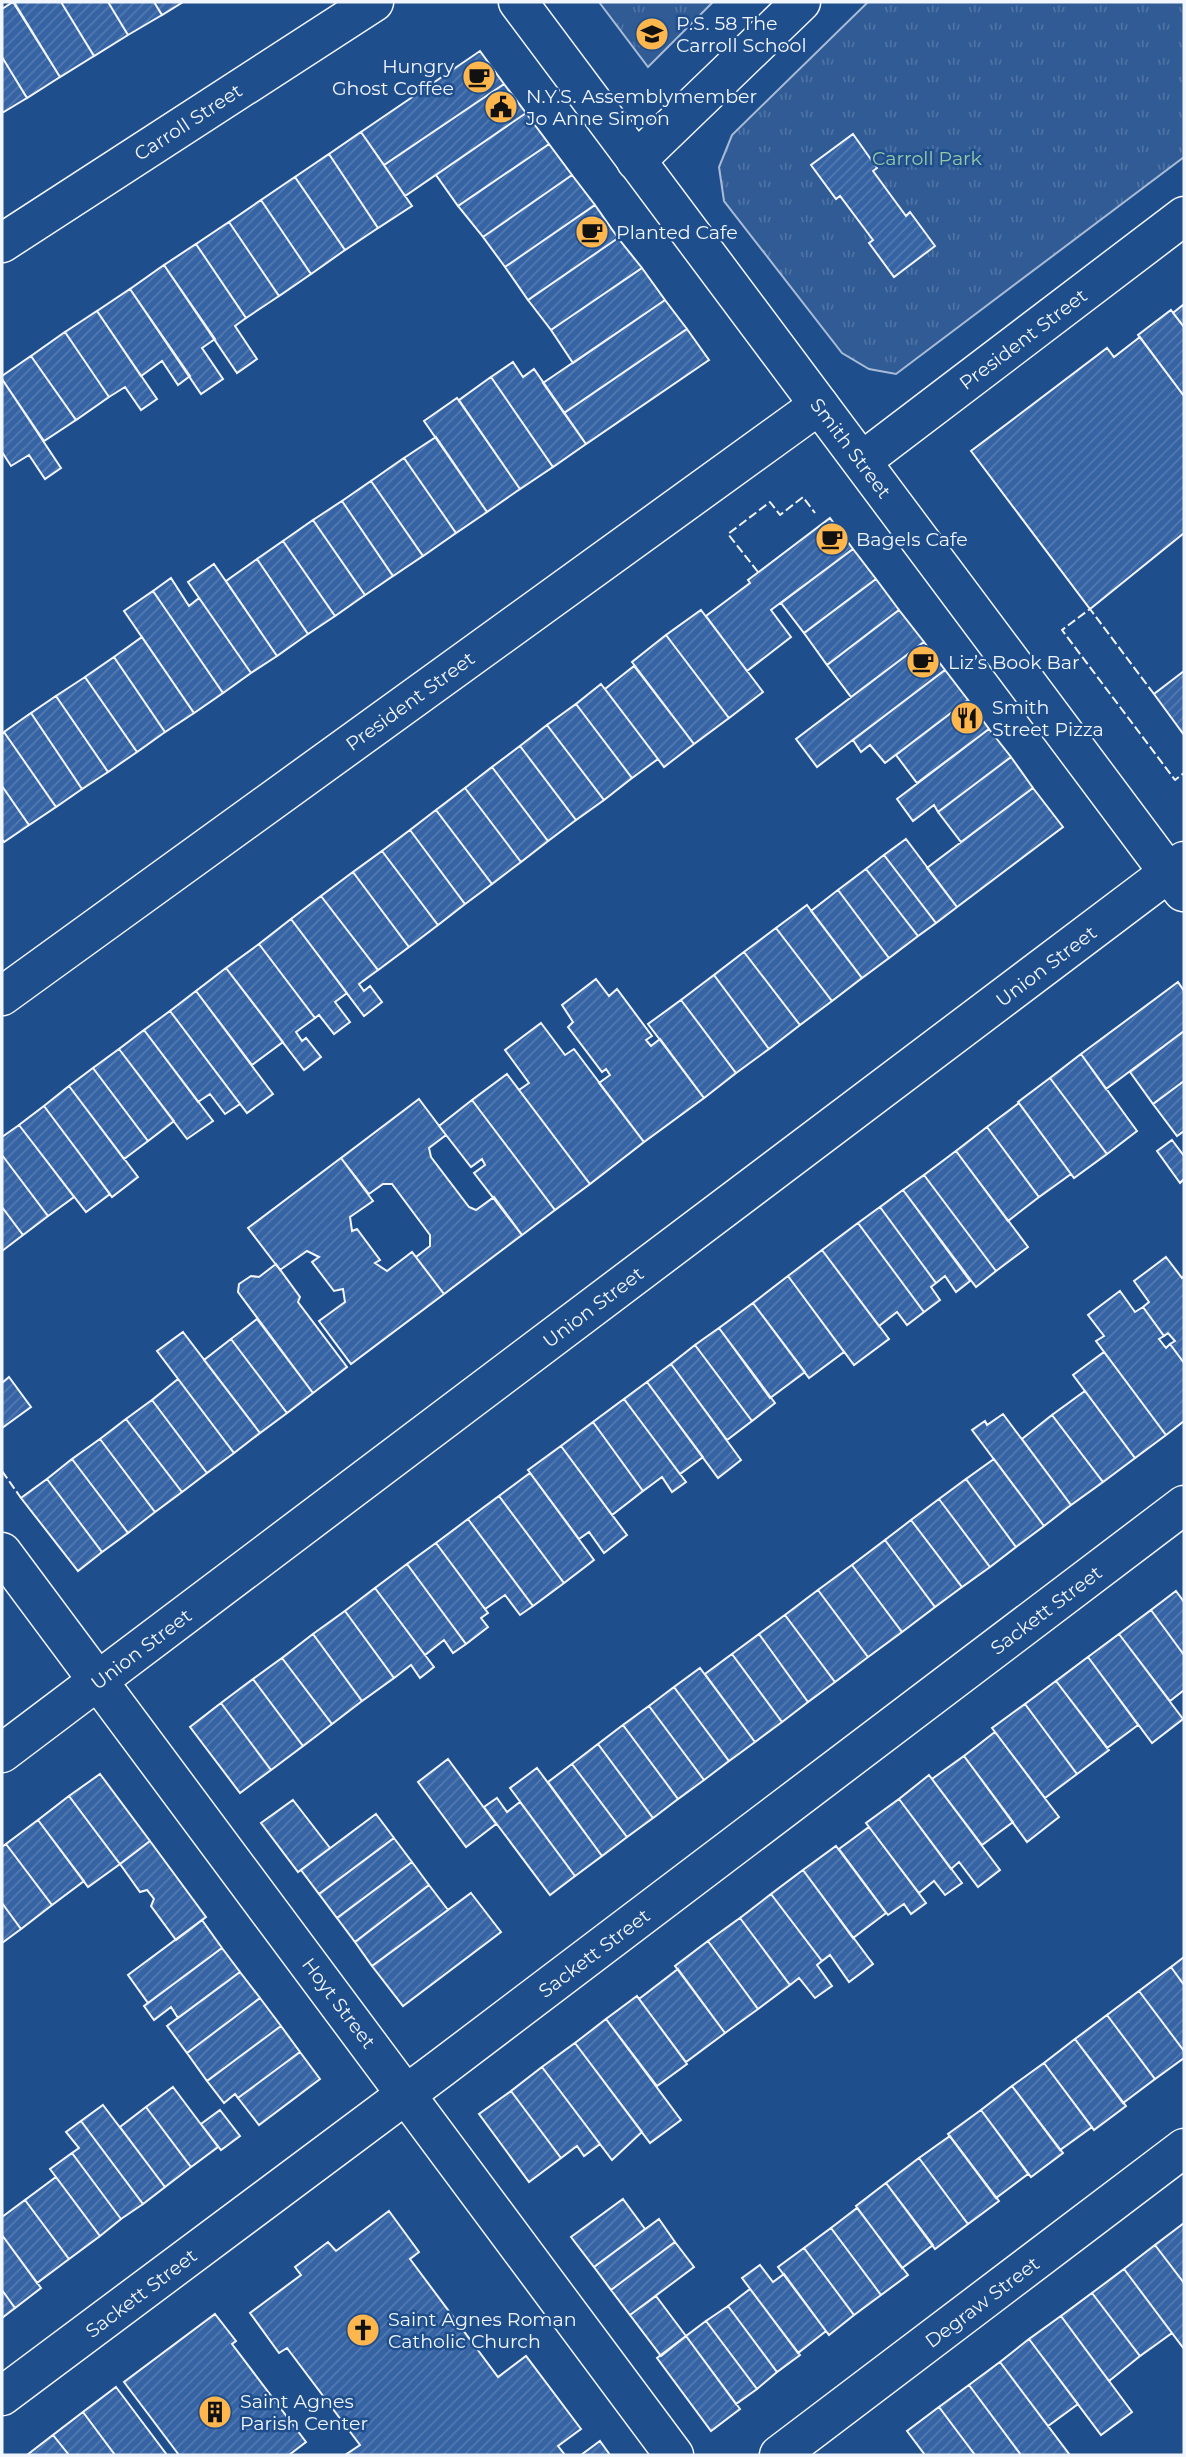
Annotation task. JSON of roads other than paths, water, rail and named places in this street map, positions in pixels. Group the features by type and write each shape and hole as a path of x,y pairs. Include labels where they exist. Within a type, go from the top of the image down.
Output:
{"street":[{"name":"Carroll Street","path":"2,243 374,2"},
{"name":"Smith Street","path":"518,2 819,405 1179,876"},
{"path":"636,161 801,2"},
{"name":"President Street","path":"862,461 1184,216"},
{"name":"President Street","path":"2,996 819,405"},
{"name":"Union Street","path":"2,1754 1179,876"},
{"name":"Sackett Street","path":"2,2396 406,2095 1184,1505"},
{"name":"Hoyt Street","path":"2,1552 674,2455"},
{"name":"Degraw Street","path":"779,2455 1184,2148"}],"place":[{"name":"P.S. 58 The Carroll School","path":"652,34"},
{"name":"Hungry Ghost Coffee","path":"479,77"},
{"name":"N.Y.S. Assemblymember Jo Anne Simon","path":"501,107"},
{"name":"Planted Cafe","path":"592,232"},
{"name":"Bagels Cafe","path":"832,539"},
{"name":"Liz’s Book Bar","path":"923,662"},
{"name":"Smith Street Pizza","path":"967,718"},
{"name":"Saint Agnes Roman Catholic Church","path":"363,2330"},
{"name":"Saint Agnes Parish Center","path":"215,2412"}],"park label":[{"name":"Carroll Park","path":"927,158"}]}
